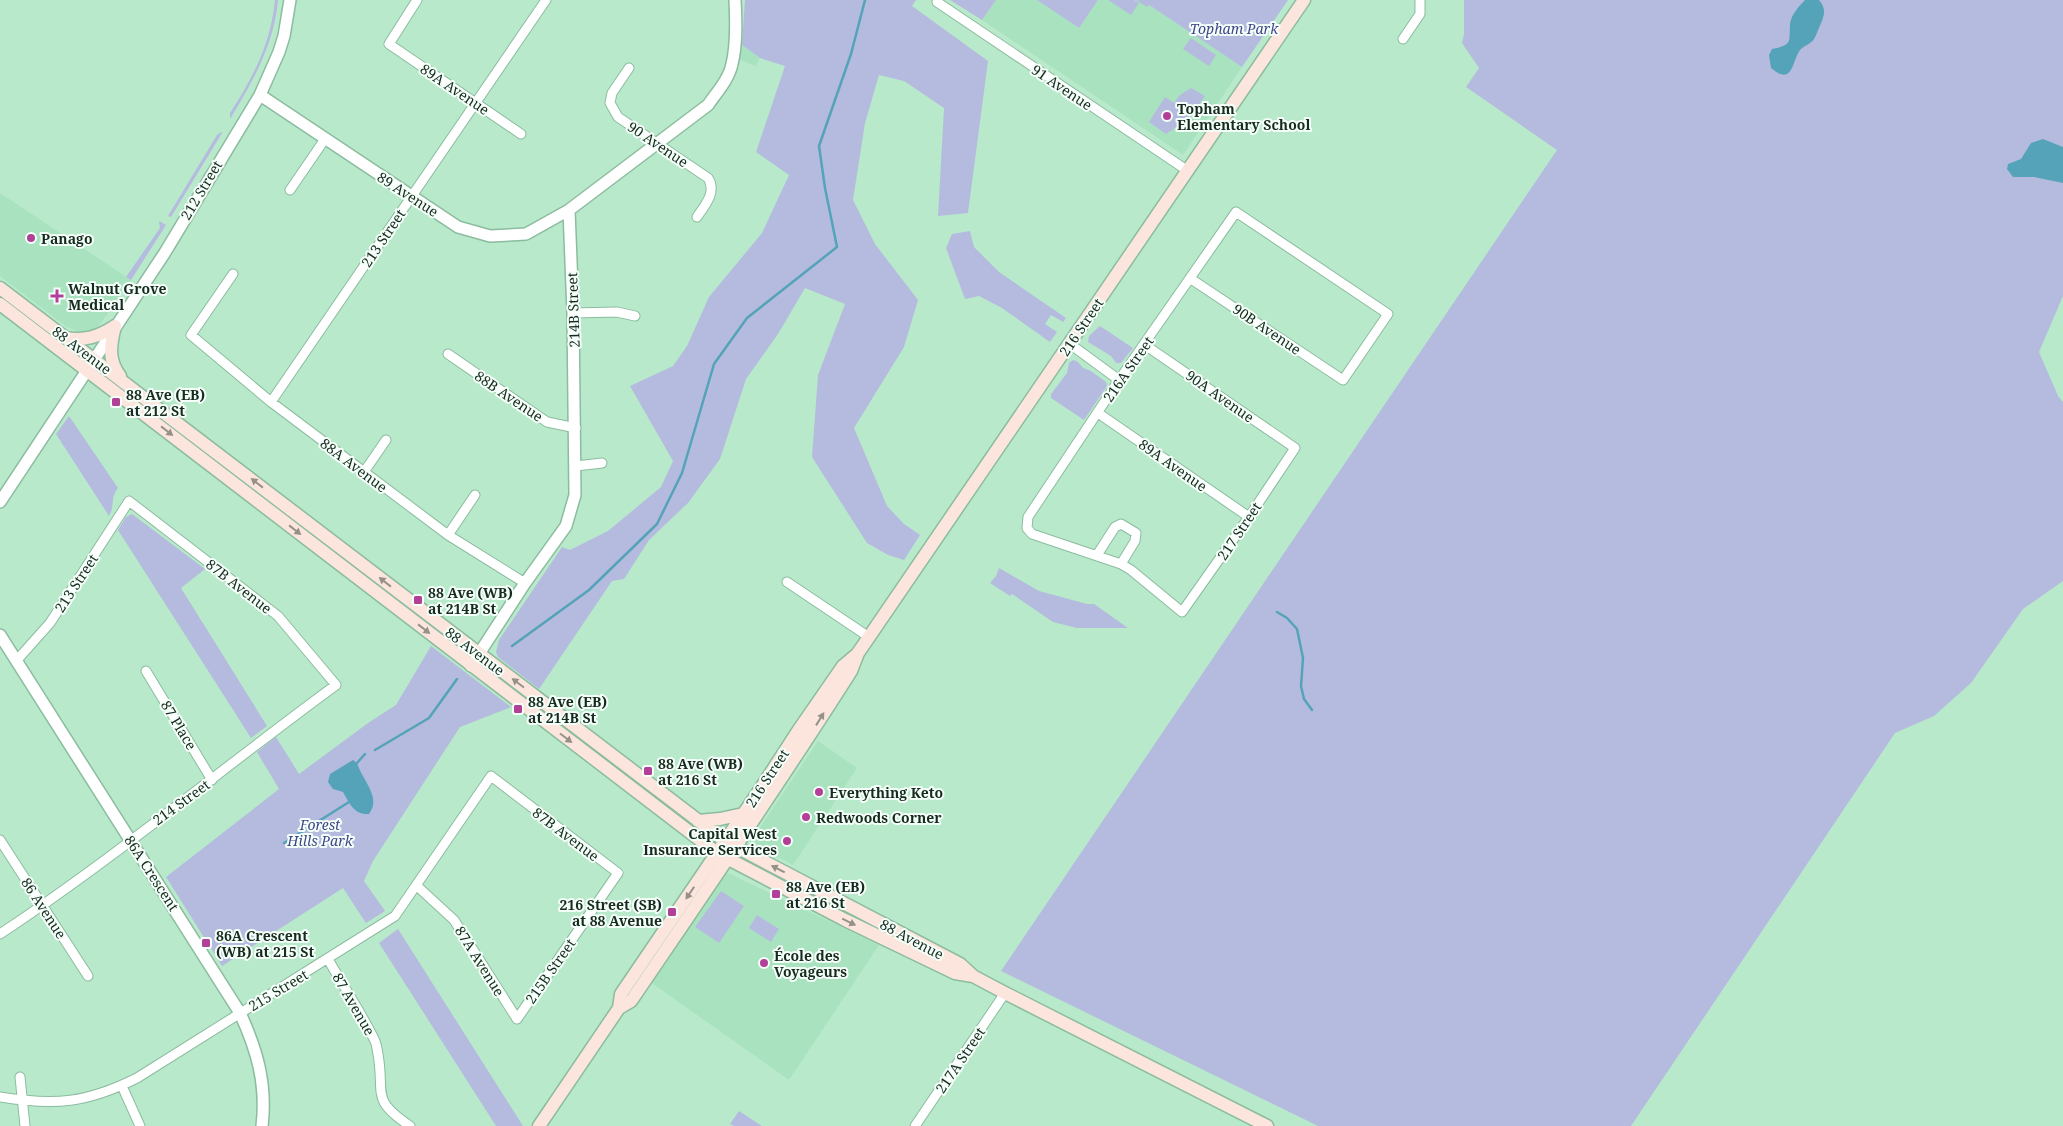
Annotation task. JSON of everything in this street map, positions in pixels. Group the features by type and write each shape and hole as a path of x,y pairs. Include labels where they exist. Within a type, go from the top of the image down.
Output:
{"main road":[{"name":"216 Street","path":"539,1126 619,1008 621,994 723,856 851,671 858,653 1304,0"},
{"name":"88 Avenue","path":"0,288 66,338 90,364 124,382 730,845 960,964 973,976 1005,993 1267,1126"},
{"name":"88 Avenue","path":"0,304 90,364 472,666 723,856 845,920 955,973 973,976"},
{"path":"66,338 87,339 99,336 115,326"},
{"path":"115,326 110,347 111,359 114,368 124,382"},
{"name":"216 Street","path":"730,845 743,814 832,681 843,666 858,653"},
{"path":"698,821 720,820 743,814"}],"street":[{"name":"212 Street","path":"0,502 57,412 164,254 260,95 279,52 284,36 290,0"},
{"name":"89A Avenue","path":"417,0 389,44 521,134"},
{"name":"213 Street","path":"271,402 546,0"},
{"path":"569,210 708,105 722,85 732,64 736,26 735,0"},
{"path":"1403,39 1420,14 1420,0"},
{"name":"91 Avenue","path":"937,2 1188,171"},
{"name":"90 Avenue","path":"629,68 612,93 610,103 618,117 700,171 710,182 712,188 709,198 697,217"},
{"name":"89 Avenue","path":"260,95 411,197 458,226 490,236 526,234 569,210"},
{"path":"290,190 325,139"},
{"name":"214B Street","path":"472,666 525,583 566,526 575,495 576,428 569,210"},
{"name":"216A Street","path":"1097,556 1032,534 1027,528 1028,517 1236,212 1388,314 1344,380"},
{"name":"88A Avenue","path":"233,274 191,335 271,402 448,535 525,583"},
{"name":"90B Avenue","path":"1191,279 1344,380"},
{"path":"573,313 617,312 635,316"},
{"path":"1070,344 1120,380"},
{"name":"90A Avenue","path":"1145,345 1295,448"},
{"name":"88B Avenue","path":"448,354 547,422 576,428"},
{"name":"89A Avenue","path":"1098,413 1249,517"},
{"path":"364,472 386,440"},
{"name":"217 Street","path":"1121,564 1182,612 1295,448"},
{"path":"576,466 602,463"},
{"path":"448,535 475,496"},
{"name":"213 Street","path":"16,660 50,623 129,501"},
{"name":"87B Avenue","path":"129,501 278,616 336,684"},
{"path":"1121,524 1136,533 1135,541 1121,564 1097,556 1115,527 1121,524"},
{"path":"787,582 869,637"},
{"name":"86A Crescent","path":"0,635 240,1013 255,1046 260,1067 264,1103 262,1126"},
{"name":"87 Place","path":"146,671 212,780"},
{"name":"214 Street","path":"0,934 42,906 212,780 262,739 336,684"},
{"name":"87B Avenue","path":"491,776 618,873"},
{"name":"215 Street","path":"0,1097 43,1103 72,1101 122,1086 395,916 491,776"},
{"name":"86 Avenue","path":"0,840 88,976"},
{"name":"215B Street","path":"517,1019 618,873"},
{"name":"87A Avenue","path":"417,886 454,920 517,1019"},
{"name":"87 Avenue","path":"328,959 376,1041 380,1065 379,1088 383,1102 393,1115 410,1126"},
{"name":"217A Street","path":"915,1126 1005,993"},
{"path":"20,1077 25,1126"},
{"path":"122,1086 140,1126"}],"shaded area":[{"name":"Topham Elementary School","path":"996,0 1037,0 1079,28 1098,0 1141,0 1242,67 1183,155 982,20"},
{"path":"1805,0 1819,0 1824,14 1814,39 1801,49 1791,69 1784,75 1771,68 1769,55 1772,49 1784,46 1789,42 1792,17"},
{"path":"742,45 760,58 756,66 740,60"},
{"path":"2043,139 2063,147 2063,183 2034,177 2013,177 2007,169 2008,164 2021,159 2031,143"},
{"path":"0,193 131,280 95,329 80,332 67,327 0,276"},
{"path":"818,741 857,768 793,865 755,845 755,835"},
{"path":"353,760 357,763 372,795 372,808 369,814 356,811 343,792 333,789 328,782 330,774"},
{"name":"École des Voyageurs","path":"726,872 879,945 789,1080 649,981"}],"green space":[{"path":"275,0 278,0 276,16 267,47 247,91 230,119 230,113 260,60 270,31"},
{"path":"745,0 916,0 912,6 988,61 968,213 938,216 944,108 904,81 879,75 865,123 853,200 875,244 918,300 904,347 854,428 887,506 904,524 920,535 904,560 888,555 867,543 812,457 818,375 845,304 805,288 778,334 746,379 720,459 688,503 649,540 624,579 612,581 539,689 498,657 496,652 499,640 562,547 570,550 608,531 661,487 673,461 630,386 673,366 687,346 709,297 762,233 789,175 756,152 785,66 760,58 742,45"},
{"path":"950,0 996,0 982,20"},
{"path":"1037,0 1098,0 1079,28"},
{"path":"1108,0 1134,0 1139,3 1131,15"},
{"name":"Topham Park","path":"1136,0 1288,0 1242,67 1149,5 1147,7"},
{"path":"1464,0 2063,0 2063,296 2039,352 2058,396 2063,402 2063,581 2023,609 1971,683 1934,716 1895,733 1631,1126 1318,1126 1001,971 1557,150 1466,87 1479,68 1462,43 1464,34"},
{"path":"1191,38 1216,55 1209,66 1183,49"},
{"path":"1191,88 1205,96 1184,121 1166,134 1149,122 1165,97 1174,103 1180,95"},
{"path":"221,132 171,217 168,216 217,135"},
{"path":"159,221 166,225 131,280 126,277 160,228"},
{"path":"970,231 974,247 999,272 1066,318 1063,322 1051,315 1045,324 1057,332 1050,342 1002,308 979,296 965,299 946,248 952,234"},
{"path":"1100,326 1133,348 1121,363 1116,363 1111,356 1088,342 1089,336"},
{"path":"1073,360 1106,382 1107,386 1084,420 1051,398 1051,394 1067,373 1069,363"},
{"path":"69,416 118,488 114,495 109,516 56,434"},
{"path":"132,514 205,569 181,588 267,726 251,738 118,530 126,517"},
{"path":"999,568 1039,591 1087,604 1094,604 1128,628 1077,628 1053,622 1012,594 1010,596 990,583 996,576"},
{"name":"Forest Hills Park","path":"431,646 511,707 460,727 373,861 364,881 385,911 366,923 343,888 222,966 166,877 279,789 257,752 276,737 299,774 368,723 396,705"},
{"path":"721,891 744,906 719,943 695,927"},
{"path":"757,915 779,929 771,942 749,928"},
{"path":"398,929 523,1126 496,1126 379,943"},
{"path":"739,1111 762,1126 734,1126 730,1124"}],"waterway":[{"path":"512,646 589,590 657,524 682,473 714,364 747,318 837,247 819,146 851,54 865,0"},
{"path":"1277,612 1287,618 1297,629 1303,658 1301,686 1304,699 1312,710"},
{"path":"375,750 429,718 457,679"},
{"path":"357,763 365,754"},
{"path":"284,843 349,802"}],"place":[{"name":"Topham Elementary School","path":"1167,116"},
{"name":"Panago","path":"31,238"},
{"name":"Walnut Grove Medical","path":"57,296"},
{"name":"88 Ave (EB) at 212 St","path":"116,402"},
{"name":"88 Ave (WB) at 214B St","path":"418,600"},
{"name":"88 Ave (EB) at 214B St","path":"518,709"},
{"name":"88 Ave (WB) at 216 St","path":"648,771"},
{"name":"Everything Keto","path":"819,792"},
{"name":"Redwoods Corner","path":"806,817"},
{"name":"Capital West Insurance Services","path":"787,841"},
{"name":"88 Ave (EB) at 216 St","path":"776,894"},
{"name":"216 Street (SB) at 88 Avenue","path":"672,912"},
{"name":"86A Crescent (WB) at 215 St","path":"206,943"},
{"name":"École des Voyageurs","path":"764,963"}]}
